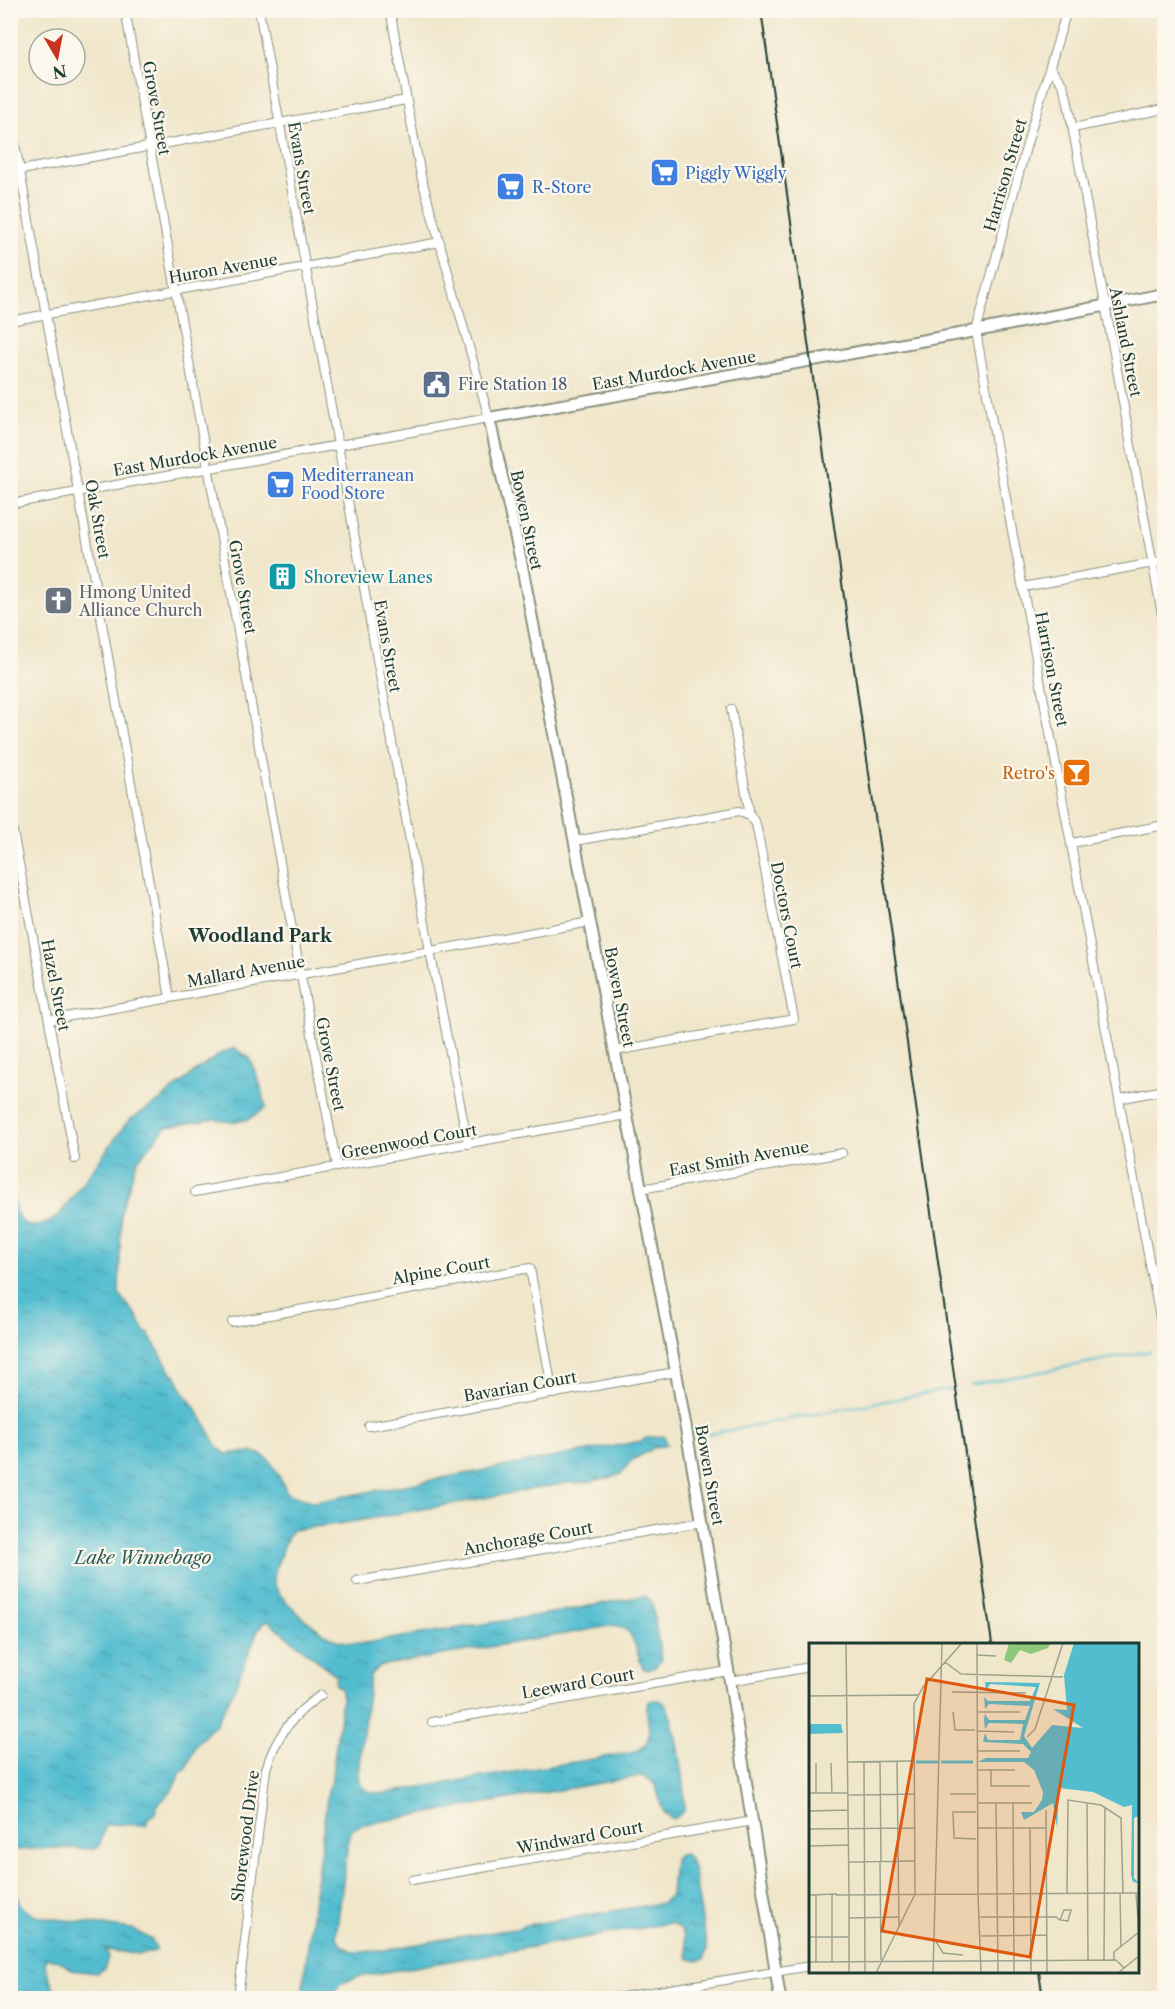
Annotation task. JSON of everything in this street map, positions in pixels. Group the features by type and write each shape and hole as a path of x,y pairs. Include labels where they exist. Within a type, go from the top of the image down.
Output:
{"main road":[{"name":"East Murdock Avenue","path":"489,418 976,331 1164,294"},
{"name":"Bowen Street","path":"489,418 521,561 676,1372 729,1676 780,1998"}],"street":[{"name":"Grove Street","path":"125,10 300,974 338,1167"},
{"name":"Evans Street","path":"259,10 430,951 468,1144"},
{"name":"Bowen Street","path":"390,10 421,176 489,418"},
{"name":"Harrison Street","path":"1067,10 1030,133 976,331 1164,1339"},
{"name":"Ashland Street","path":"1051,69 1064,86 1073,128 1164,625"},
{"path":"10,172 406,100"},
{"path":"1073,128 1164,109"},
{"name":"Oak Street","path":"10,116 170,998"},
{"name":"Huron Avenue","path":"10,321 440,242"},
{"name":"East Murdock Avenue","path":"10,504 489,418"},
{"path":"1023,587 1164,561"},
{"path":"730,709 750,815"},
{"path":"575,842 739,811 750,815"},
{"name":"Doctors Court","path":"615,1051 794,1019 756,824 750,815"},
{"name":"Hazel Street","path":"10,816 75,1159"},
{"path":"1072,843 1164,825"},
{"name":"Mallard Avenue","path":"49,1020 590,922"},
{"path":"1119,1099 1164,1090"},
{"name":"Greenwood Court","path":"195,1192 627,1115"},
{"name":"East Smith Avenue","path":"641,1189 842,1153"},
{"name":"Alpine Court","path":"232,1322 530,1268 553,1394"},
{"name":"Bavarian Court","path":"369,1426 676,1372"},
{"name":"Anchorage Court","path":"357,1581 703,1522"},
{"name":"Leeward Court","path":"432,1722 729,1676 809,1666"},
{"name":"Shorewood Drive","path":"238,1998 264,1780 269,1760 277,1742 296,1716 321,1695"},
{"name":"Windward Court","path":"412,1880 753,1821"},
{"path":"616,1998 809,1966"}],"water":[{"name":"Lake Winnebago","path":"234,1048 250,1058 266,1108 247,1120 230,1122 215,1119 166,1127 137,1161 121,1212 119,1294 148,1333 173,1375 175,1374 218,1447 228,1455 253,1452 262,1455 275,1469 288,1494 314,1502 642,1441 646,1438 664,1436 666,1445 654,1448 631,1461 621,1474 609,1478 574,1484 573,1482 352,1522 292,1530 275,1570 273,1579 275,1586 288,1603 307,1620 332,1638 344,1642 365,1643 637,1597 645,1596 652,1602 661,1659 654,1668 644,1669 632,1637 616,1625 379,1666 370,1675 358,1774 361,1785 367,1791 386,1793 635,1752 647,1742 649,1728 647,1708 648,1702 652,1700 660,1700 668,1710 679,1755 683,1788 684,1811 674,1819 663,1810 654,1784 649,1779 640,1776 360,1825 349,1835 336,1936 341,1945 353,1952 379,1951 662,1903 671,1895 674,1860 683,1853 690,1858 694,1872 707,1950 704,1959 697,1961 688,1958 682,1932 670,1923 357,1977 340,1984 330,1998 302,1998 342,1698 340,1687 337,1687 335,1682 337,1676 268,1621 263,1623 258,1630 233,1692 215,1725 197,1743 186,1769 181,1772 171,1792 158,1804 155,1813 148,1818 146,1825 107,1824 99,1847 93,1849 11,1850 10,1340 13,1322 10,1310 11,1178 15,1209 22,1222 35,1226 52,1221 60,1214 128,1121 158,1102 220,1054"},
{"path":"11,1874 17,1886 18,1900 35,1916 132,1929 152,1940 156,1951 140,1954 105,1950 109,1956 104,1969 96,1973 72,1970 58,1960 47,1958 45,1964 56,1996 59,1998 11,1998"}],"waterway":[{"path":"971,1385 1150,1351"},
{"path":"709,1434 950,1389"}],"railway":[{"path":"761,10 992,1643"},
{"path":"1039,1973 1043,1998"}],"place":[{"name":"Piggly Wiggly","path":"664,173"},
{"name":"R-Store","path":"511,187"},
{"name":"Fire Station 18","path":"437,384"},
{"name":"Mediterranean Food Store","path":"280,484"},
{"name":"Shoreview Lanes","path":"283,577"},
{"name":"Hmong United Alliance Church","path":"58,601"},
{"name":"Retro's","path":"1076,773"}],"district":[{"name":"Woodland Park","path":"260,936"}]}
